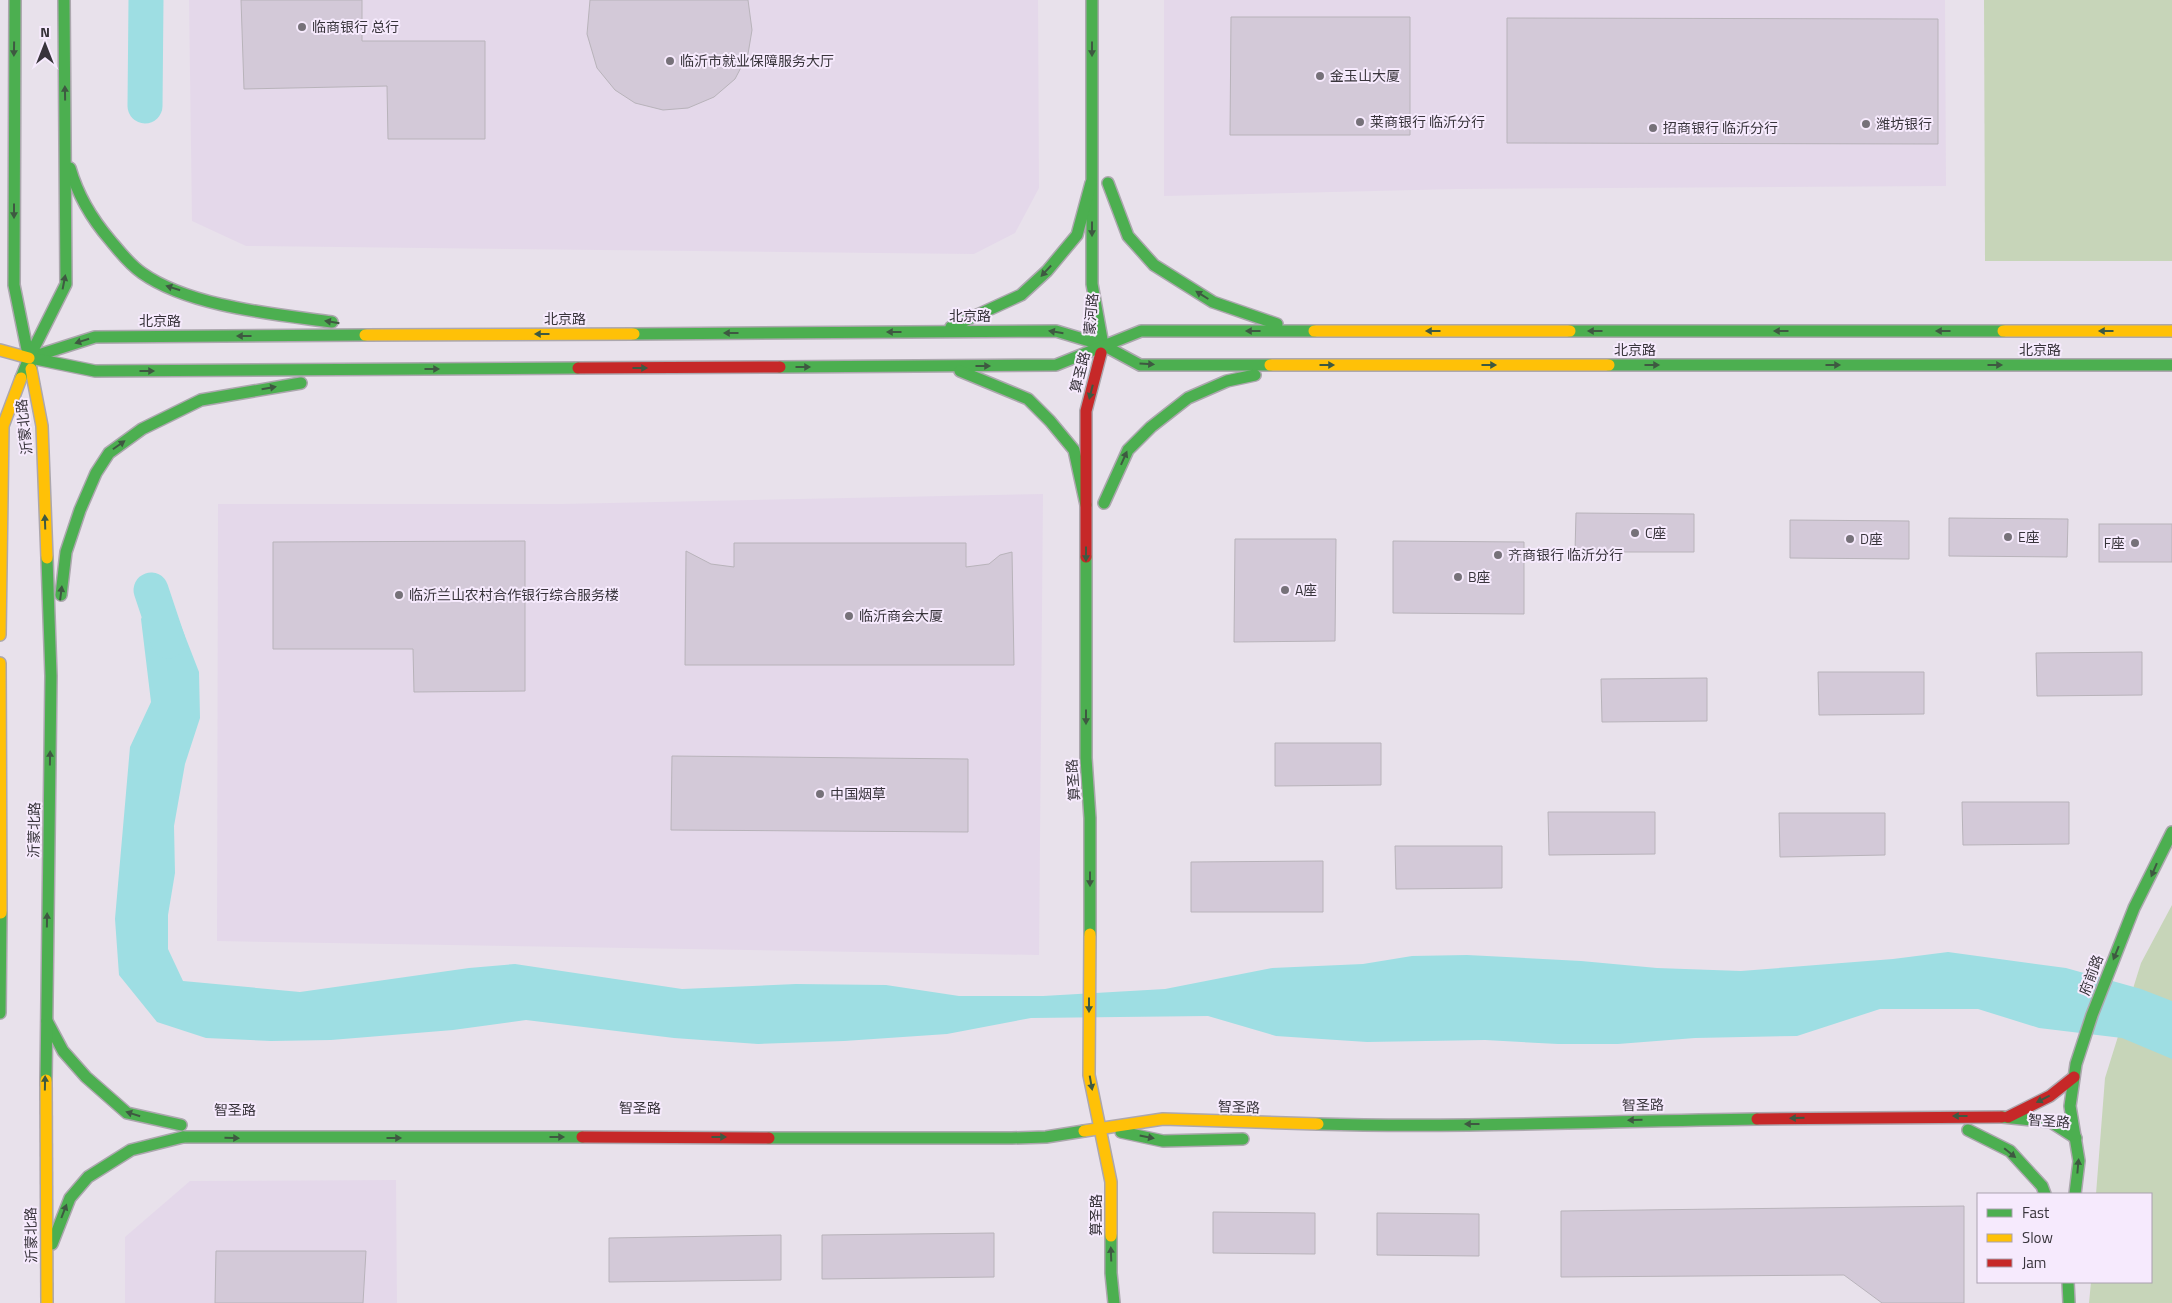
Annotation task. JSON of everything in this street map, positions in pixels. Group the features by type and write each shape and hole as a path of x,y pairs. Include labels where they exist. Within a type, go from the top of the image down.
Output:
{"main road":[{"name":"沂蒙北路","path":"15,0 13,118 14,285 42,426 51,676 44,1131 47,1303"},
{"name":"沂蒙北路","path":"0,635 2,426 30,358 66,284 64,0"},
{"name":"蒙河路","path":"1092,0 1092,284 1103,345"},
{"path":"3,155 13,118"},
{"path":"65,142 73,181 96,226 143,274 165,286 227,306 415,335"},
{"path":"1108,220 1108,179 1128,236 1154,265 1213,302 1297,331"},
{"path":"942,332 1021,296 1047,271 1077,235 1091,183"},
{"name":"蒙河路","path":"1103,345 1107,301"},
{"path":"2138,331 2164,321"},
{"name":"北京路","path":"7,363 30,358 95,337 1056,331 1103,345 1140,365 2172,365"},
{"name":"北京路","path":"0,350 95,371 947,366 1056,365 1141,331 2172,331"},
{"name":"算圣路","path":"1103,345 1104,393"},
{"name":"算圣路","path":"1103,345 1086,411 1086,758 1090,818 1089,1075 1110,1182 1111,1273 1114,1303"},
{"path":"1104,503 1128,450 1151,427 1188,398 1227,381 1301,365"},
{"path":"2141,365 2172,374"},
{"path":"947,366 1028,399 1034,404 1074,450 1086,505"},
{"path":"51,676 66,552 96,473 109,453 142,430 201,400 383,369"},
{"path":"1104,476 1104,518"},
{"path":"0,664 2,827 0,1014"},
{"name":"府前路","path":"2075,1193 2079,1161 2070,1106 2076,1064 2092,1015 2134,908 2172,832"},
{"path":"46,1019 63,1051 86,1077 127,1113 185,1125"},
{"path":"2008,1117 2050,1096 2074,1076"},
{"name":"算圣路","path":"1094,1164 1105,1093"},
{"name":"府前路","path":"2064,1159 2076,1138 2084,1115"},
{"name":"智圣路","path":"46,1257 70,1198 88,1177 131,1150 183,1138 1012,1138 1046,1137 1163,1120 1321,1124 1542,1125 1601,1121 1827,1117 2008,1117 2051,1122 2076,1138"},
{"name":"智圣路","path":"1056,1124 1099,1128 1163,1141 1252,1139"},
{"name":"智圣路","path":"253,1125 290,1125"},
{"path":"1998,1132 1963,1130 2010,1151 2042,1186 2045,1193"},
{"name":"智圣路","path":"2047,1136 2076,1138"},
{"path":"2068,1283 2069,1303"}],"shaded area":[{"path":"189,0 1038,0 1039,188 1015,233 974,254 246,246 192,221"},
{"path":"1164,0 1945,0 1946,186 1457,189 1164,196"},
{"path":"1043,494 1039,955 217,941 218,504 563,504"},
{"path":"396,1180 397,1303 125,1303 125,1237 190,1181"}],"green space":[{"path":"1984,0 2172,0 2172,261 1985,261"},
{"path":"2172,905 2172,1303 2089,1303 2091,1283 2152,1283 2152,1193 2096,1193 2105,1078 2141,963"}],"water":[{"path":"152,597 169,608 178,618 199,672 200,718 185,764 174,826 175,873 168,915 168,949 183,981 300,992 469,968 515,964 682,989 796,984 886,985 959,996 1043,996 1165,989 1272,968 1363,964 1412,956 1467,955 1581,961 1657,968 1741,971 1893,959 1948,952 2066,968 2141,989 2172,1001 2172,1059 2122,1038 2039,1028 1978,1009 1880,1009 1797,1036 1695,1038 1618,1044 1558,1044 1485,1040 1367,1042 1276,1036 1208,1016 1031,1018 947,1034 844,1041 758,1044 674,1038 526,1020 453,1030 331,1040 271,1041 206,1038 157,1022 119,975 115,919 130,747 151,702 141,619"}],"building":[{"path":"241,0 362,0 362,41 485,41 485,139 388,139 387,86 244,89"},
{"name":"临沂市就业保障服务大厅","path":"590,0 748,0 752,30 748,54 735,79 714,97 688,108 663,110 635,103 615,90 597,68 587,34"},
{"name":"金玉山大厦","path":"1231,17 1410,17 1410,135 1230,135"},
{"path":"1507,18 1938,19 1938,144 1507,143"},
{"name":"C座","path":"1576,513 1694,514 1694,552 1575,552"},
{"name":"E座","path":"1949,518 2068,519 2067,557 1949,556"},
{"name":"D座","path":"1790,520 1909,521 1909,559 1790,558"},
{"name":"F座","path":"2099,524 2172,524 2172,562 2099,562"},
{"name":"A座","path":"1235,539 1336,539 1335,641 1234,642"},
{"name":"临沂兰山农村合作银行综合服务楼","path":"525,541 525,691 414,692 413,649 273,649 273,542"},
{"name":"B座","path":"1393,541 1524,542 1524,614 1393,613"},
{"name":"临沂商会大厦","path":"734,543 966,543 966,567 989,564 1000,555 1012,552 1014,665 685,665 686,551 711,564 734,567"},
{"path":"2142,652 2142,695 2037,696 2036,653"},
{"path":"1818,672 1924,672 1924,714 1819,715"},
{"path":"1707,678 1707,721 1602,722 1601,679"},
{"path":"1275,743 1381,743 1381,785 1275,786"},
{"name":"中国烟草","path":"672,756 968,759 968,832 671,830"},
{"path":"1962,802 2069,802 2069,844 1963,845"},
{"path":"1548,812 1655,812 1655,854 1549,855"},
{"path":"1779,813 1885,813 1885,855 1780,857"},
{"path":"1395,846 1502,846 1502,888 1396,889"},
{"path":"1323,861 1323,912 1191,912 1191,862"},
{"path":"1964,1206 1964,1303 1882,1303 1844,1275 1561,1277 1561,1211"},
{"path":"1213,1212 1315,1213 1315,1254 1213,1253"},
{"path":"1377,1213 1479,1214 1479,1256 1377,1255"},
{"path":"994,1233 994,1277 822,1279 822,1235"},
{"path":"781,1235 781,1280 609,1282 609,1238"},
{"path":"216,1251 366,1251 363,1303 215,1303"}],"waterway":[{"path":"145,106 146,0"},
{"path":"151,590 168,641"}],"traffic: fast":[{"path":"15,0 14,285 31,369"},
{"path":"21,378 66,284 64,0"},
{"path":"1092,0 1092,284 1103,345 1101,353"},
{"path":"70,168 81,198 103,232 133,266 162,285 184,294 234,307 332,322"},
{"path":"951,327 1021,295 1047,271 1077,235 1091,183"},
{"path":"1108,183 1128,236 1154,265 1213,302 1277,324"},
{"path":"634,334 1056,331 1103,345 1140,365 1270,365"},
{"path":"780,367 1056,365 1141,331 1314,331"},
{"path":"1570,331 2003,331"},
{"path":"29,358 95,337 365,335"},
{"path":"31,358 95,371 578,368"},
{"path":"1609,365 2172,365"},
{"path":"960,371 1028,399 1050,421 1074,450 1086,505"},
{"path":"1104,503 1128,450 1151,427 1188,398 1227,381 1255,375"},
{"path":"61,595 66,552 80,510 96,473 109,453 142,429 201,400 301,383"},
{"path":"1086,557 1086,758 1090,818 1090,934"},
{"path":"46,1080 51,676 47,558"},
{"path":"2075,1193 2079,1161 2070,1106 2076,1064 2092,1015 2134,908 2172,832"},
{"path":"0,1013 1,913"},
{"path":"47,1021 63,1051 86,1077 127,1113 181,1125"},
{"path":"2002,1117 2051,1122 2076,1138"},
{"path":"1318,1124 1482,1125 1757,1119"},
{"path":"1968,1130 2010,1151 2042,1186 2045,1193"},
{"path":"769,1138 1012,1138 1046,1137 1084,1131"},
{"path":"1121,1132 1163,1141 1243,1139"},
{"path":"183,1137 582,1137"},
{"path":"52,1244 70,1198 88,1177 131,1150 183,1137"},
{"path":"1111,1236 1111,1273 1114,1303"},
{"path":"2068,1283 2069,1303"}],"traffic: slow":[{"path":"1314,331 1570,331"},
{"path":"2003,331 2172,331"},
{"path":"365,335 634,334"},
{"path":"0,350 29,358"},
{"path":"1270,365 1609,365"},
{"path":"31,369 42,426 47,558"},
{"path":"0,635 3,426 21,378"},
{"path":"0,663 1,913"},
{"path":"1090,934 1089,1075 1111,1182 1111,1236"},
{"path":"46,1080 47,1303"},
{"path":"1084,1131 1163,1119 1318,1124"}],"traffic: jam":[{"path":"1086,557 1086,411 1101,353"},
{"path":"578,368 780,367"},
{"path":"2008,1117 2050,1096 2074,1077"},
{"path":"1757,1119 2002,1117"},
{"path":"582,1137 769,1138"}],"place":[{"name":"临商银行 总行","path":"302,27"},
{"name":"临沂市就业保障服务大厅","path":"670,61"},
{"name":"金玉山大厦","path":"1320,76"},
{"name":"莱商银行 临沂分行","path":"1360,122"},
{"name":"潍坊银行","path":"1866,124"},
{"name":"招商银行 临沂分行","path":"1653,128"},
{"name":"C座","path":"1635,533"},
{"name":"E座","path":"2008,537"},
{"name":"D座","path":"1850,539"},
{"name":"F座","path":"2135,543"},
{"name":"齐商银行 临沂分行","path":"1498,555"},
{"name":"B座","path":"1458,577"},
{"name":"A座","path":"1285,590"},
{"name":"临沂兰山农村合作银行综合服务楼","path":"399,595"},
{"name":"临沂商会大厦","path":"849,616"},
{"name":"中国烟草","path":"820,794"}]}
